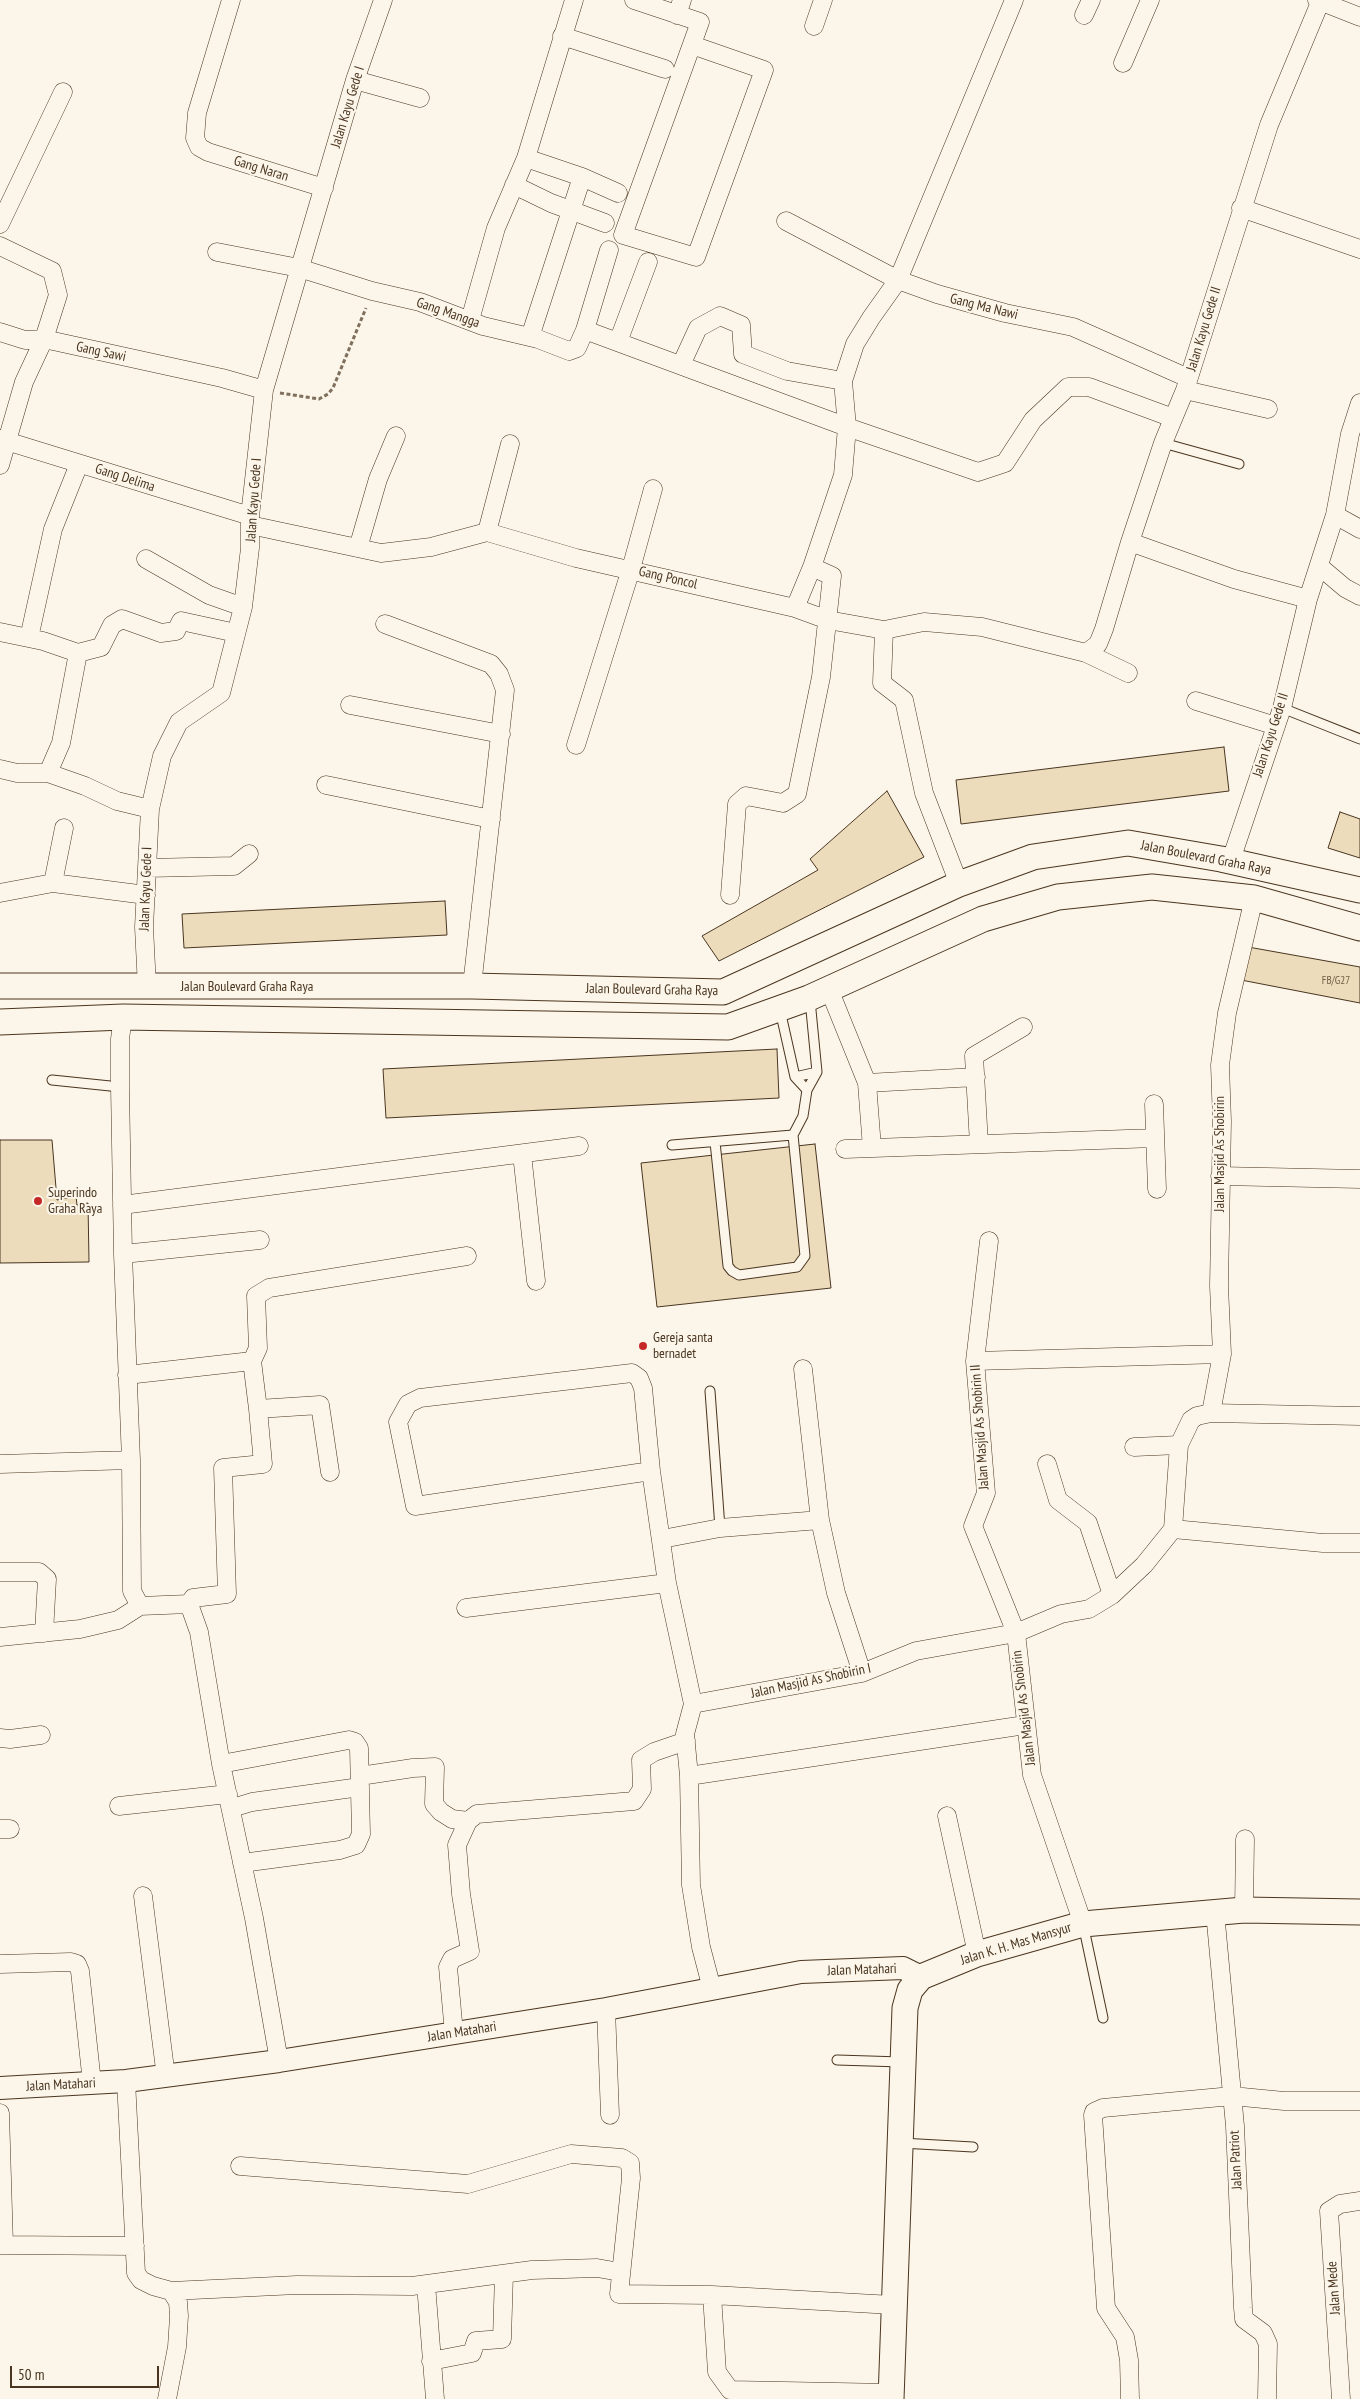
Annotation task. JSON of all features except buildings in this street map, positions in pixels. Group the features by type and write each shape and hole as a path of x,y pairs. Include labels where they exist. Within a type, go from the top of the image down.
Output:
{"main road":[{"name":"Jalan Boulevard Graha Raya","path":"0,986 472,986 723,992 959,884 1033,857 1128,843 1221,859 1230,863 1360,890"},
{"path":"0,1022 123,1017 728,1026 780,1010 983,919 1058,897 1152,887 1254,898 1360,928"},
{"path":"723,992 728,1026"},
{"name":"Jalan K. H. Mas Mansyur","path":"921,1977 977,1954 1083,1924 1244,1910 1360,1912"},
{"path":"891,2396 898,2143 905,2008 910,1990 921,1977"}],"street":[{"name":"Gang Naran","path":"231,0 197,113 195,138 199,147 208,152 324,188"},
{"name":"Jalan Kayu Gede I","path":"147,987 144,927 150,809 162,756 179,722 220,693 243,607 264,390 298,268 324,188 355,80 383,0"},
{"path":"470,320 496,228 526,158 574,0"},
{"path":"634,0 680,7 700,22 622,235 696,257 764,70 692,45"},
{"path":"814,26 823,0"},
{"path":"795,608 812,567 843,475 847,427 843,381 855,344 870,318 898,280 1014,0"},
{"path":"1123,63 1150,0"},
{"name":"Jalan Kayu Gede II","path":"1086,654 1098,644 1130,542 1186,384 1269,125 1320,0 1360,17"},
{"path":"562,36 665,69"},
{"path":"355,80 420,98"},
{"path":"0,224 64,92"},
{"path":"526,158 582,177 618,193"},
{"path":"530,337 582,177"},
{"path":"514,185 570,210 606,223"},
{"path":"1241,208 1360,249"},
{"name":"Gang Ma Nawi","path":"786,221 898,280 937,294 1005,313 1073,327 1117,344 1186,384 1268,409"},
{"path":"0,246 52,271 58,295 44,339 24,382 4,440 0,466"},
{"name":"Gang Mangga","path":"217,252 298,268 372,291 420,302 569,351 577,348 585,330 609,250"},
{"path":"618,342 648,262"},
{"path":"681,365 698,328 720,316 741,325 743,354 788,370 843,381"},
{"path":"585,330 847,427 978,472 1005,463 1034,420 1068,387 1089,387 1173,418"},
{"name":"Gang Sawi","path":"0,332 26,340 44,339 222,378 264,390"},
{"name":"Jalan Kayu Gede II","path":"1230,863 1255,783 1282,708 1308,599 1335,515 1350,434 1360,403"},
{"path":"358,548 378,478 396,436"},
{"name":"Gang Delima","path":"4,440 250,521"},
{"path":"250,521 381,553 431,547 487,532 510,444"},
{"path":"29,638 53,529 79,464"},
{"path":"576,745 631,569 653,489"},
{"path":"1335,515 1360,529"},
{"name":"Gang Poncol","path":"487,532 576,558 631,569 795,608 828,620 884,630 924,622 982,626 1086,654 1128,673"},
{"path":"1130,542 1234,579 1308,599"},
{"path":"146,559 209,595 243,607"},
{"path":"1319,566 1345,588 1360,596"},
{"path":"730,895 737,804 746,796 783,803 797,794 820,677 832,576 812,567"},
{"path":"0,632 29,638 78,653 101,647 112,625 122,619 161,633 176,631 181,621 236,633"},
{"path":"385,624 490,664 499,674 505,690 472,986"},
{"path":"884,630 882,683 904,700 909,714 917,768 924,792 959,884"},
{"path":"48,773 61,743 78,653"},
{"path":"1196,701 1276,726"},
{"path":"350,704 501,734"},
{"path":"0,769 17,773 48,773 85,786 118,801 150,809"},
{"path":"326,785 491,819"},
{"path":"53,883 64,828"},
{"path":"147,868 234,866 249,854"},
{"path":"0,893 53,883 146,895"},
{"name":"Jalan Masjid As Shobirin","path":"1212,1413 1222,1354 1219,1286 1222,1121 1220,1065 1227,1013 1254,898"},
{"path":"819,993 867,1083 872,1148"},
{"path":"123,1017 120,1039 120,1087 123,1254 131,1460 132,1591 140,1606"},
{"path":"979,1144 974,1056 1023,1027"},
{"path":"867,1083 976,1077"},
{"path":"1154,1104 1157,1189"},
{"path":"845,1149 1155,1138"},
{"path":"122,1205 579,1146"},
{"path":"522,1154 536,1281"},
{"path":"1220,1176 1360,1179"},
{"path":"123,1254 260,1240"},
{"name":"Jalan Masjid As Shobirin II","path":"989,1242 974,1361 986,1493 973,1526 1016,1633"},
{"path":"189,1604 193,1598 227,1594 223,1468 263,1464 252,1361 258,1348 256,1296 269,1288 467,1256"},
{"path":"974,1361 1222,1354"},
{"path":"128,1375 252,1361"},
{"path":"803,1369 820,1520 836,1593 862,1673"},
{"path":"651,1471 415,1506 398,1422 408,1404 420,1398 632,1373 639,1378 643,1388 651,1471 667,1583 693,1704 685,1734 690,1776 691,1885 701,1947 712,1989"},
{"path":"258,1409 320,1405 330,1472"},
{"path":"1360,1416 1212,1413 1197,1416 1190,1420 1179,1445 1173,1529 1323,1543 1360,1543"},
{"path":"1134,1447 1179,1445"},
{"path":"0,1464 131,1460"},
{"path":"1047,1464 1058,1500 1088,1523 1112,1596"},
{"path":"662,1540 720,1528 820,1520"},
{"name":"Jalan Masjid As Shobirin","path":"1083,1924 1032,1775 1016,1633 1061,1614 1089,1610 1112,1596 1144,1565 1173,1529"},
{"path":"0,1572 39,1572 47,1579 44,1633"},
{"path":"466,1608 667,1583"},
{"path":"0,1638 80,1629 118,1620 140,1606 189,1604"},
{"path":"189,1604 199,1632 221,1764 230,1801 279,2061"},
{"name":"Jalan Masjid As Shobirin I","path":"693,1704 862,1673 916,1651 1016,1633"},
{"path":"690,1776 1025,1725"},
{"path":"0,1738 10,1739 41,1735"},
{"path":"221,1764 349,1740 355,1742 359,1748 361,1834 356,1845 340,1850 242,1863"},
{"path":"454,2034 448,1967 452,1959 470,1951 461,1894 457,1845 468,1821 478,1814 634,1801 642,1789 641,1760 654,1752 686,1740"},
{"path":"119,1806 230,1801 252,1802 360,1781 413,1768 435,1767 434,1804 441,1812 452,1819 468,1821"},
{"path":"947,1816 977,1954"},
{"path":"1244,1910 1245,1839"},
{"path":"143,1896 166,2077"},
{"name":"Jalan Patriot","path":"1215,1912 1232,2096 1244,2319 1263,2333 1268,2344 1267,2399"},
{"path":"0,1964 71,1962 77,1964 80,1971 92,2083"},
{"name":"Jalan Matahari","path":"0,2088 126,2081 279,2061 606,2010 802,1972 903,1968 921,1977"},
{"path":"606,2010 610,2115"},
{"path":"126,2081 136,2273 142,2280 170,2291 297,2284 412,2286 532,2270 597,2268 620,2272"},
{"path":"1130,2399 1129,2360 1126,2337 1106,2308 1092,2115 1103,2108 1232,2096 1284,2101 1360,2101"},
{"path":"0,2113 2,2245 135,2246"},
{"path":"240,2166 468,2184 571,2154 622,2158 630,2163 631,2178 619,2294 712,2295 893,2305"},
{"name":"Jalan Mede","path":"1341,2399 1329,2211 1340,2204 1360,2201"},
{"path":"431,2361 472,2353 476,2341 502,2339 504,2274"},
{"path":"426,2284 435,2399"},
{"path":"167,2399 177,2348 179,2316 178,2302 170,2291"},
{"path":"712,2295 717,2372 730,2390 764,2394 891,2396"}],"lane":[{"path":"1164,443 1239,464"},
{"path":"1282,708 1360,739"},
{"path":"715,1142 728,1266 739,1275 797,1267 805,1256 793,1135 803,1116 807,1090 817,1072 819,993"},
{"path":"780,1010 795,1078 807,1090"},
{"path":"795,1078 817,1072"},
{"path":"52,1080 120,1087"},
{"path":"672,1145 793,1135"},
{"path":"710,1391 720,1528"},
{"path":"1083,1924 1103,2018"},
{"path":"837,2060 902,2062"},
{"path":"898,2143 973,2147"}],"path":[{"path":"264,390 320,399 328,394 333,388 356,338 372,291"}],"place":[{"name":"Superindo Graha Raya","path":"38,1201"},
{"name":"Gereja santa bernadet","path":"643,1346"}]}
